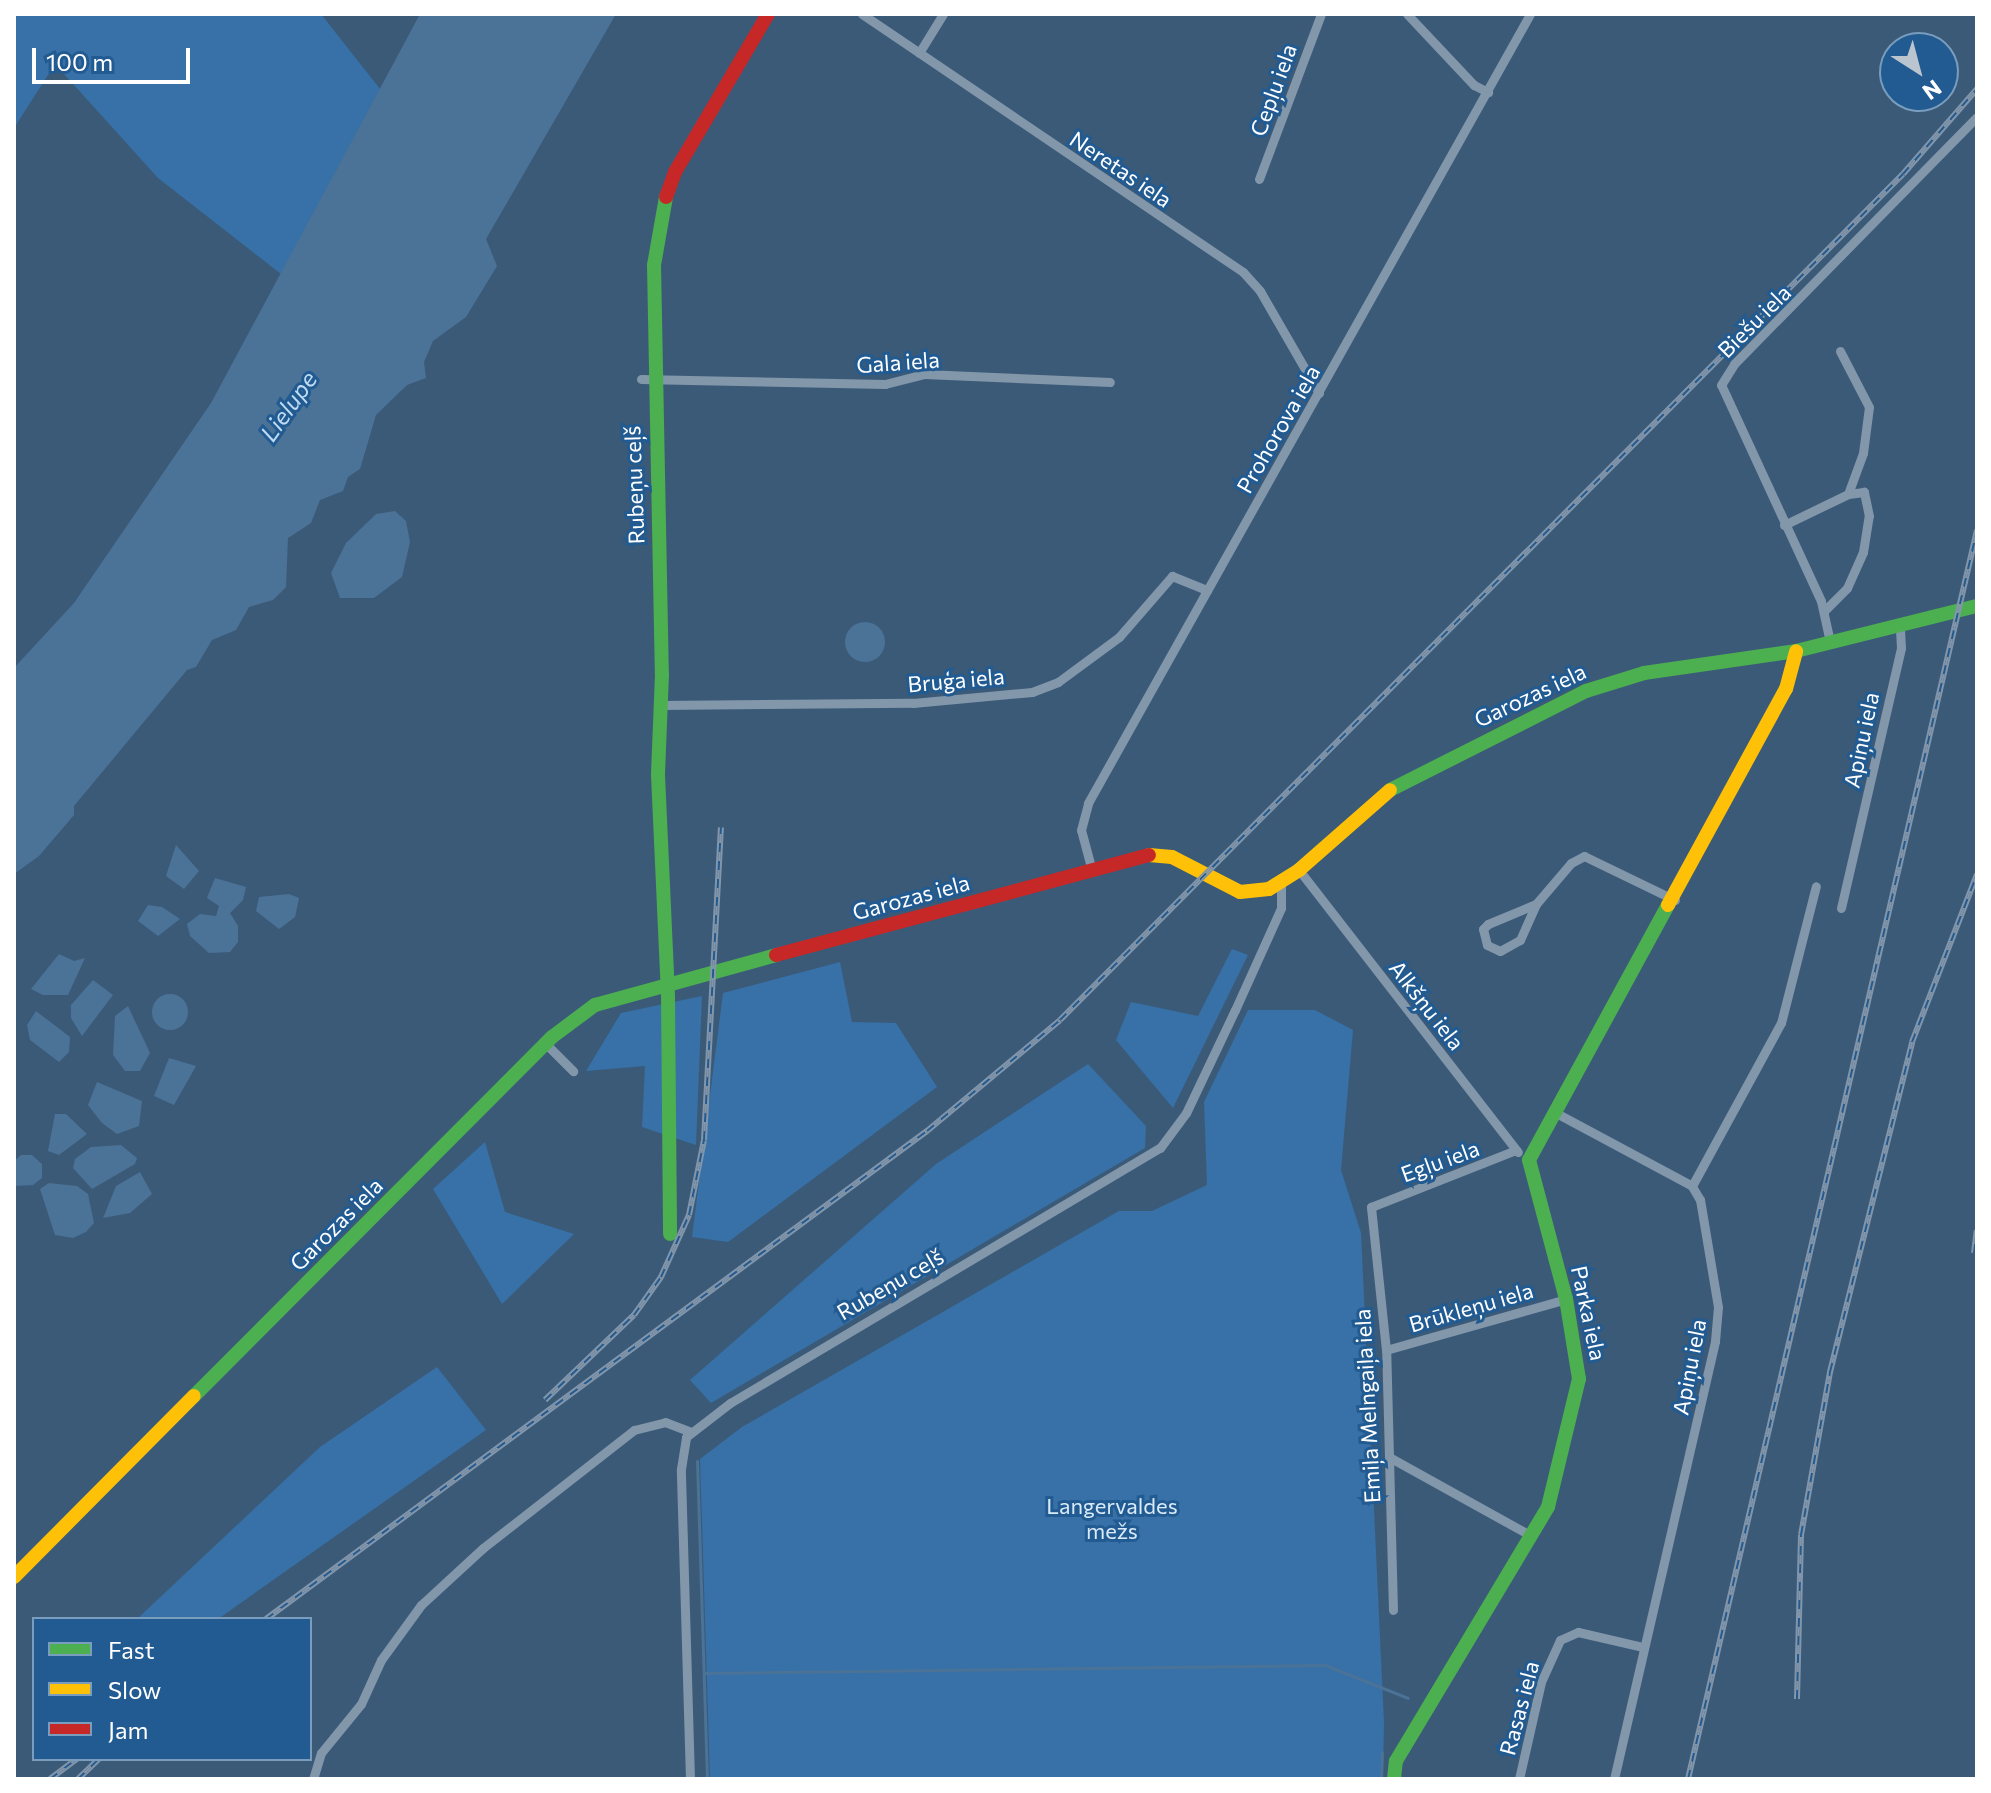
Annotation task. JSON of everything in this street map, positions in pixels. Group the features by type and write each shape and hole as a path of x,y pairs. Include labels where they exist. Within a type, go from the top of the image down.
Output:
{"street":[{"name":"Rubeņu ceļš","path":"670,1234 667,982 647,379 654,265 665,193 768,14"},
{"name":"Neretas iela","path":"862,14 1243,272 1260,291 1319,393"},
{"path":"919,53 943,14"},
{"name":"Cepļu iela","path":"1259,179 1321,14"},
{"path":"1407,14 1474,85 1488,92"},
{"name":"Prohorova iela","path":"1091,867 1081,830 1085,810 1530,14"},
{"name":"Biešu iela","path":"1830,642 1825,610 1723,395 1724,376 1977,117"},
{"path":"1840,351 1869,407 1870,426 1848,494"},
{"name":"Gala iela","path":"647,379 885,384 924,374 1110,382"},
{"path":"1784,525 1848,494 1864,492 1869,516 1863,552 1847,588 1825,610"},
{"name":"Bruģa iela","path":"659,705 913,703 1032,692 1058,682 1119,637 1172,576 1207,590"},
{"name":"Garozas iela","path":"14,1577 545,1043 595,1005 667,982 910,921 1091,867 1152,853 1177,859 1240,892 1256,893 1281,883 1299,870 1357,815 1399,783 1562,701 1644,673 1796,651 1977,606"},
{"name":"Apiņu iela","path":"1841,908 1901,648 1900,626"},
{"path":"1529,1160 1558,1114 1675,900 1786,689 1796,651"},
{"path":"1536,904 1488,924 1487,945 1500,951 1520,940 1536,904 1571,863 1584,856 1675,900"},
{"name":"Alkšņu iela","path":"1299,870 1516,1150 1529,1160"},
{"name":"Rubeņu ceļš","path":"691,1432 730,1403 1160,1148 1186,1113 1235,1010 1281,908 1281,883"},
{"path":"1558,1114 1692,1186 1781,1023 1816,886"},
{"path":"545,1043 573,1071"},
{"name":"Egļu iela","path":"1375,1203 1516,1150"},
{"name":"Parka iela","path":"1394,1779 1396,1761 1551,1497 1579,1379 1566,1299 1529,1160"},
{"name":"Apiņu iela","path":"1614,1779 1715,1341 1718,1307 1700,1200 1692,1186"},
{"name":"Emiļa Melngaiļa iela","path":"1375,1203 1369,1213 1386,1350 1393,1610"},
{"name":"Brūkleņu iela","path":"1386,1350 1566,1299"},
{"path":"313,1779 321,1753 369,1692 381,1660 431,1596 634,1430 665,1422 691,1432 682,1450 681,1469 690,1779"},
{"path":"1389,1457 1530,1535"},
{"name":"Rasas iela","path":"1519,1779 1541,1682 1560,1640 1578,1632 1643,1647"}],"green space":[{"path":"14,14 321,14 380,89 281,274 158,178 55,64 14,128"},
{"path":"1232,949 1248,955 1173,1108 1116,1040 1131,1002 1198,1016"},
{"path":"840,962 852,1022 896,1023 937,1087 728,1242 692,1237 723,993"},
{"path":"702,996 696,1145 642,1127 645,1066 586,1071 621,1013"},
{"name":"Langervaldes mežs","path":"1248,1010 1315,1010 1353,1030 1341,1170 1361,1233 1384,1722 1383,1779 710,1779 700,1459 742,1427 1119,1211 1152,1211 1207,1185 1204,1102"},
{"path":"1088,1064 1146,1126 1145,1148 711,1403 690,1380 936,1164"},
{"path":"485,1142 505,1212 574,1234 502,1304 433,1189"},
{"path":"437,1367 486,1430 221,1617 139,1617 320,1447"}],"water":[{"name":"Lielupe","path":"420,14 616,14 486,239 497,266 466,317 433,341 424,362 426,378 407,385 376,415 360,469 348,477 343,491 320,500 311,523 288,538 286,587 273,600 249,607 236,630 212,640 196,667 187,670 74,806 74,815 39,856 14,874 14,668 74,603 211,403"},
{"path":"395,511 406,521 410,542 402,577 374,598 340,598 331,573 346,543 376,514"},
{"path":"865,622 879,628 885,642 879,656 865,662 851,656 845,642 851,628"},
{"path":"176,845 199,871 184,889 166,876"},
{"path":"215,878 246,887 243,900 230,913 238,926 238,942 230,952 209,953 190,936 187,924 200,914 216,916 219,906 207,898"},
{"path":"289,894 299,898 295,917 279,929 256,911 259,897"},
{"path":"148,905 162,907 180,919 158,936 138,921"},
{"path":"59,954 74,961 85,958 68,995 43,995 31,989"},
{"path":"93,980 113,995 82,1036 71,1018 71,1005"},
{"path":"170,994 183,999 188,1012 183,1025 170,1030 157,1025 152,1012 157,999"},
{"path":"128,1006 150,1053 140,1071 125,1071 113,1055 115,1016"},
{"path":"36,1011 70,1037 69,1052 59,1062 30,1040 27,1025"},
{"path":"169,1058 196,1066 174,1105 154,1096"},
{"path":"97,1082 142,1101 139,1126 117,1134 102,1123 88,1105"},
{"path":"55,1114 66,1114 87,1134 59,1155 48,1151"},
{"path":"121,1145 137,1158 135,1164 92,1189 73,1168 75,1159 91,1147"},
{"path":"21,1155 32,1155 42,1164 42,1178 33,1185 14,1186 14,1161"},
{"path":"140,1172 152,1194 130,1213 103,1218 116,1186"},
{"path":"49,1183 77,1186 88,1194 94,1223 86,1232 73,1238 55,1235 40,1189"}],"waterway":[{"path":"697,1461 707,1779"},
{"path":"704,1673 1325,1665 1408,1698"},
{"path":"1381,1779 1382,1752"}],"railway":[{"path":"269,1617 927,1131 1060,1020 1903,174 1977,89"},
{"path":"1688,1779 1977,530"},
{"path":"545,1400 634,1315 661,1277 689,1215 704,1140 721,827"},
{"path":"1797,1699 1801,1535 1830,1372 1912,1042 1977,874"},
{"path":"1974,1253 1977,1230"},
{"path":"50,1779 74,1761"},
{"path":"78,1779 97,1761"}],"traffic: fast":[{"path":"666,197 654,265 662,674 658,775 668,997 670,1234"},
{"path":"1390,790 1586,691 1644,673 1796,651 1977,606"},
{"path":"1394,1779 1396,1761 1548,1507 1579,1379 1566,1299 1529,1160 1668,905"},
{"path":"194,1396 552,1037 595,1005 776,955"}],"traffic: slow":[{"path":"1668,905 1786,689 1796,651"},
{"path":"1149,855 1172,857 1240,892 1269,889 1299,870 1390,790"},
{"path":"14,1577 194,1396"}],"traffic: jam":[{"path":"666,197 675,172 768,14"},
{"path":"776,955 1149,855"}]}
